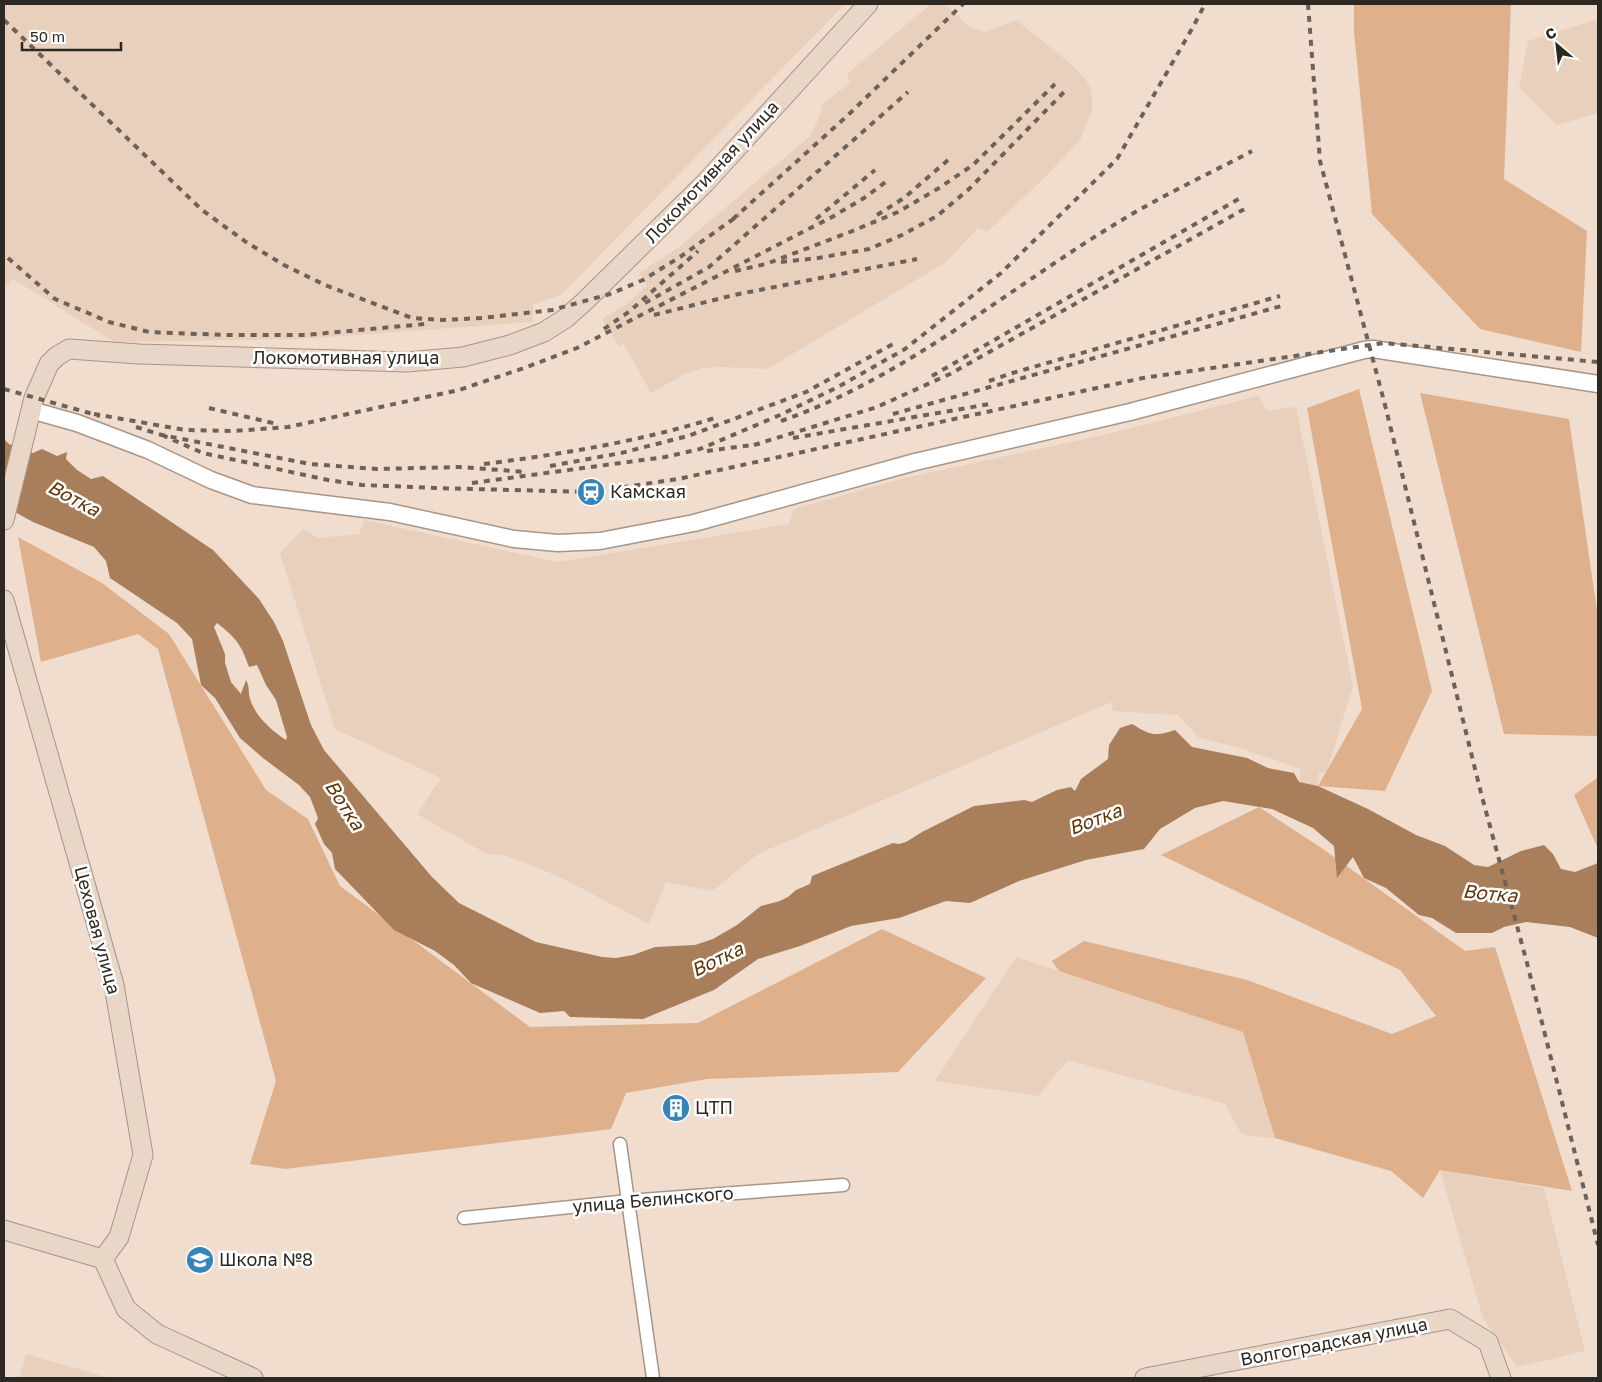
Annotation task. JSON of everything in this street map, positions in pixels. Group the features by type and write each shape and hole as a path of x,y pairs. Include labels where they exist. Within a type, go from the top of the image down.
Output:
{"main road":[{"name":"Локомотивная улица","path":"4,520 29,416 43,376 57,356 69,349 158,354 407,362 463,358 510,345 544,332 566,318 585,301 705,183 868,4"},
{"name":"Цеховая улица","path":"4,600 114,985 143,1155 119,1237 103,1259"},
{"path":"4,1230 103,1259 126,1309 157,1334 253,1378"},
{"name":"Волгоградская улица","path":"1145,1378 1198,1373 1450,1319 1488,1342 1501,1378"}],"street":[{"path":"29,416 77,423 211,480 252,495 390,512 514,539 558,543 600,541 694,523 915,462 1130,412 1364,350 1373,349 1598,384"},
{"path":"620,1144 653,1378"},
{"name":"улица Белинского","path":"464,1218 628,1201 843,1185"}],"shaded area":[{"path":"4,4 845,4 561,295 533,304 533,322 301,339 114,342 13,279 4,287"},
{"path":"931,4 946,4 968,26 986,32 1016,20 1070,63 1090,86 1092,97 1092,111 1080,140 1043,179 987,232 978,228 945,263 767,369 703,368 683,375 651,393 624,344 619,346 602,319 628,303 647,286 639,273 679,247 810,136 819,118 823,103 850,83 847,74"},
{"path":"1354,4 1511,4 1504,179 1587,231 1581,352 1480,329 1372,214 1354,32"},
{"path":"1598,19 1598,113 1557,125 1519,87 1528,41"},
{"path":"1359,389 1432,691 1385,791 1318,786 1362,709 1307,408"},
{"path":"1420,393 1569,419 1598,617 1598,736 1504,734"},
{"path":"1258,396 1267,410 1296,407 1353,686 1327,771 1319,773 1318,786 1299,782 1301,769 1237,747 1199,738 1178,715 1113,711 1111,702 758,854 712,891 666,882 649,924 558,876 504,855 487,854 417,814 441,778 335,729 280,553 303,529 318,538 359,534 364,520 557,562 789,524 794,509 901,479 1103,435"},
{"path":"18,537 102,583 169,634 266,790 308,819 340,886 530,1027 698,1023 882,929 986,978 898,1072 707,1079 626,1093 611,1129 285,1169 250,1164 276,1081 158,649 138,634 41,662"},
{"path":"1598,777 1598,849 1574,795"},
{"path":"1259,807 1323,849 1465,951 1495,947 1572,1191 1440,1170 1423,1198 1391,1171 1275,1138 1243,1032 1059,971 1052,961 1084,941 1247,980 1392,1034 1436,1016 1400,970 1161,855"},
{"path":"1016,957 1243,1032 1275,1138 1242,1135 1225,1104 1068,1060 1038,1096 935,1081"},
{"path":"1440,1170 1544,1188 1585,1351 1517,1367 1483,1318"},
{"path":"26,1354 110,1378 20,1378"}],"water":[{"name":"Вотка","path":"4,439 9,444 33,453 42,449 57,456 67,452 66,459 77,470 91,479 103,476 213,550 259,599 274,622 283,641 311,725 324,750 432,877 459,903 536,942 602,957 616,958 633,955 655,947 695,945 713,939 737,925 761,906 780,901 796,890 810,884 812,876 893,843 906,842 974,806 1024,800 1032,802 1057,790 1071,787 1075,791 1081,779 1108,759 1109,745 1120,728 1132,724 1153,734 1162,734 1175,730 1192,747 1247,758 1268,768 1294,773 1299,782 1318,786 1368,809 1416,835 1445,846 1474,865 1488,867 1521,851 1544,845 1553,854 1561,869 1575,872 1598,863 1598,938 1570,927 1526,922 1504,927 1492,933 1456,933 1432,918 1419,915 1386,888 1364,878 1353,857 1337,878 1334,846 1313,828 1272,809 1223,801 1195,808 1160,829 1144,849 1086,860 1019,881 970,903 946,901 899,918 851,926 800,946 758,959 714,990 643,1019 570,1017 564,1011 540,1013 471,983 454,965 435,951 394,930 335,869 332,853 324,844 315,824 318,818 310,797 299,785 240,738 215,698 201,685 192,639 177,623 110,578 106,561 94,547 33,522 4,506","holes":["217,623 233,637 249,667 257,665 266,685 276,700 287,737 286,740 256,712 250,699 246,680 241,694 231,682 225,663 225,654 214,627"]}],"railway":[{"path":"733,219 847,116 963,4"},
{"path":"472,483 665,457 700,449 780,415 838,387 905,349 1001,273 1117,159 1205,4"},
{"path":"1308,4 1320,161 1385,405 1481,793 1527,963 1598,1245"},
{"path":"4,20 202,210 246,242 284,265 325,285 412,318 442,320 482,318 552,310 610,294 643,280 680,257 739,215"},
{"path":"735,271 766,264 898,212 973,165 1055,84"},
{"path":"645,303 709,267 908,92"},
{"path":"781,262 869,249 902,235 937,216 969,189 1064,92"},
{"path":"781,421 827,403 871,381 956,330 1080,246 1122,220 1252,151"},
{"path":"877,215 904,198 948,160"},
{"path":"816,219 875,170"},
{"path":"94,414 185,430 234,431 288,427 459,390 577,348 832,217 864,198 887,181"},
{"path":"932,376 1242,197"},
{"path":"754,445 877,407 950,374 1248,207"},
{"path":"604,329 630,311 698,251"},
{"path":"8,258 55,299 109,322 149,332 225,335 305,335 425,324"},
{"path":"654,315 734,295 917,259"},
{"path":"989,381 1280,296"},
{"path":"893,414 1285,305"},
{"path":"162,435 203,453 328,480 362,485 591,492 678,479 1143,378 1384,343 1598,362"},
{"path":"550,466 621,453 688,436 806,392 893,344"},
{"path":"4,389 100,416"},
{"path":"793,438 990,404"},
{"path":"209,408 277,424"},
{"path":"484,464 602,446 689,426 718,417"},
{"path":"136,427 162,435 310,464 377,469 460,467 526,472"},
{"path":"707,451 759,444"}],"place":[{"name":"Камская","path":"591,492"},
{"name":"ЦТП","path":"676,1108"},
{"name":"Школа №8","path":"200,1260"}]}
